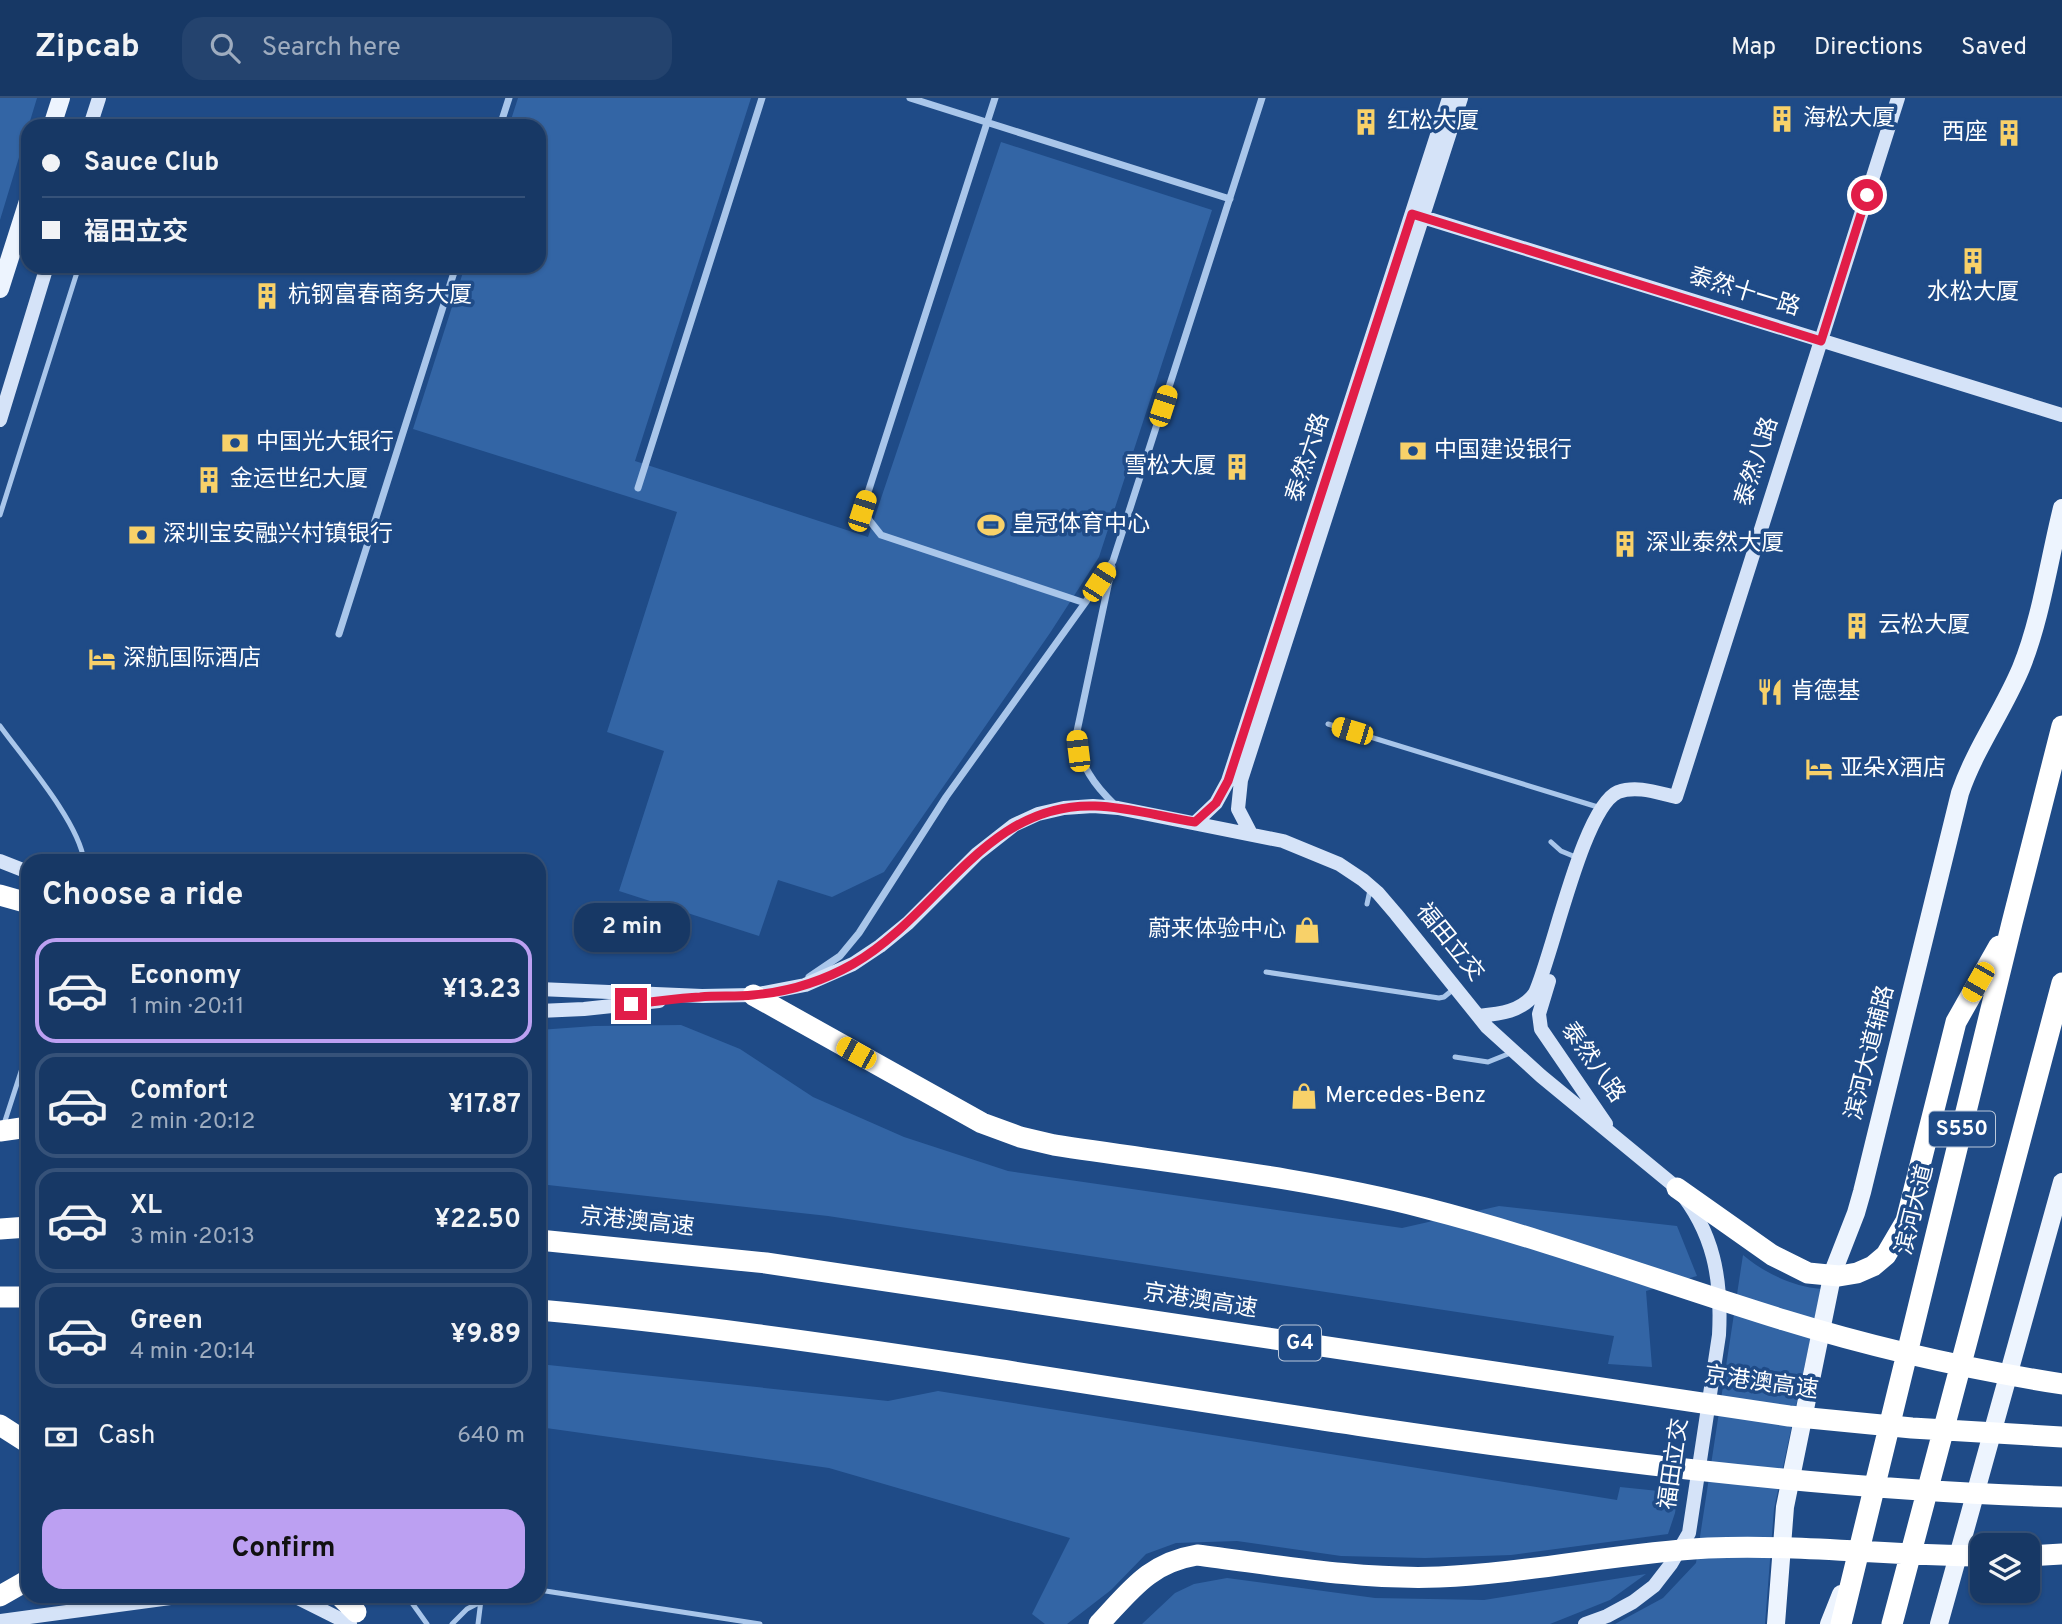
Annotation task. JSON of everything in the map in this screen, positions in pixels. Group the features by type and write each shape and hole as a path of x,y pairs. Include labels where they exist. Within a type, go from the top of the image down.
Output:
{"highway":[{"name":"滨河大道","path":"1841,1624 2062,726"},
{"path":"2,895 21,901"},
{"path":"1677,1188 1793,1267 1823,1276 1857,1273 1873,1266 1886,1255 1906,1221 1956,1022 2012,923"},
{"name":"S550","path":"1892,1624 2062,982"},
{"path":"753,995 982,1123 1020,1137 1054,1146 1312,1184 1423,1208 1493,1227 1783,1320 1864,1343 1948,1363 2062,1384"},
{"path":"0,1131 21,1128"},
{"path":"0,1229 21,1228"},
{"name":"京港澳高速","path":"546,1241 766,1263 1789,1416 1925,1429 2062,1437"},
{"path":"0,1297 21,1297"},
{"path":"546,1311 738,1331 1520,1448 1716,1472 1877,1486 2062,1497"},
{"path":"0,1418 21,1422"},
{"path":"0,1425 21,1438"},
{"path":"1906,1624 1914,1538"},
{"path":"1099,1624 1157,1567 1176,1558 1197,1555 1363,1575 1403,1577 1500,1573 1670,1551 1756,1547 1970,1555"},
{"path":"2040,1555 2062,1554"},
{"path":"0,1596 21,1585"}],"main road":[{"path":"54,119 61,98"},
{"path":"0,289 21,223"},
{"name":"滨河大道辅路","path":"1776,1624 1785,1507 1833,1272 1859,1203 1960,793 1973,760 2020,670 2062,508"},
{"path":"1939,1624 2062,1182"},
{"path":"1829,1624 1865,1532"}],"street":[{"path":"92,119 99,98"},
{"path":"502,119 509,98"},
{"path":"638,488 762,98"},
{"path":"910,98 1230,200"},
{"path":"995,98 862,511 881,536 1085,603"},
{"path":"1118,808 1091,779 1078,751 1076,736 1113,561 1262,98"},
{"name":"泰然六路","path":"1251,834 1238,809 1241,780 1417,215 1449,98"},
{"name":"泰然六路","path":"1195,822 1216,803 1228,781 1417,215 1461,98"},
{"name":"泰然八路","path":"1615,1137 1543,1033 1539,1019 1541,1004 1598,827 1600,810 1614,795 1627,790 1642,790 1676,797 1898,98"},
{"name":"泰然十一路","path":"1417,215 2062,415"},
{"path":"0,420 45,273"},
{"path":"339,634 454,273"},
{"path":"784,989 825,967 840,956 854,939 946,797 1113,561"},
{"name":"福田立交","path":"546,989 702,996 753,995 824,978 853,964 880,946 908,923 977,854 1014,825 1038,814 1064,808 1118,808 1195,822 1283,841 1339,864 1370,886 1396,914 1478,1016 1513,1052 1677,1188 1703,1225 1717,1273 1721,1305 1719,1335 1689,1533 1654,1586 1633,1602 1585,1624"},
{"path":"1478,1016 1517,1009 1535,993 1592,825 1600,810"},
{"path":"0,861 21,869"},
{"name":"福田立交","path":"546,1011 702,996"},
{"path":"0,1621 133,1603"},
{"path":"322,1603 351,1610"}],"lane":[{"path":"0,515 77,273"},
{"path":"1328,724 1600,810"},
{"path":"0,726 68,820 82,854"},
{"path":"1550,842 1561,851 1580,859"},
{"path":"1367,904 1370,886"},
{"path":"1266,972 1438,998 1444,997 1455,988"},
{"path":"1455,1057 1488,1062 1513,1052"},
{"path":"0,1137 21,1071"},
{"path":"546,1591 760,1624"},
{"path":"412,1603 427,1624"},
{"path":"452,1624 476,1603"},
{"path":"478,1624 481,1603"}],"shaded area":[{"path":"0,98 37,98 31,119 21,119 21,151 0,220"},
{"name":"皇冠体育中心","path":"518,98 751,98 635,461 868,537 1001,142 1212,210 1099,557 1050,633 884,872 832,897 778,880 759,936 619,891 664,751 607,732 677,512 413,429 463,273 546,273 546,119 511,119"},
{"path":"681,1025 740,1049 813,1097 904,1137 1008,1171 1402,1228 1499,1206 1677,1226 1697,1276 1646,1291 1652,1367 1608,1364 1614,1336 828,1216 546,1185 546,1029"},
{"path":"1743,1255 1780,1278 1821,1289 1774,1509 1765,1624 1615,1624 1663,1598 1696,1563"},
{"path":"546,1365 888,1401 938,1391 1617,1500 1620,1487 1678,1493 1668,1534 1511,1555 1425,1558 1341,1556 1237,1541 1176,1543 1146,1554 1111,1590 1067,1624 1045,1624 1032,1614 1070,1538 829,1468 546,1428"},
{"path":"1646,1574 1610,1600 1550,1624 1142,1624 1175,1593 1194,1584 1227,1578 1375,1598 1484,1600"}],"place":[{"name":"海松大厦","path":"1782,119"},
{"name":"红松大厦","path":"1366,122"},
{"name":"西座","path":"2009,133"},
{"name":"水松大厦","path":"1973,261"},
{"name":"杭钢富春商务大厦","path":"267,296"},
{"name":"中国光大银行","path":"235,443"},
{"name":"中国建设银行","path":"1413,451"},
{"name":"雪松大厦","path":"1237,467"},
{"name":"金运世纪大厦","path":"209,480"},
{"name":"皇冠体育中心","path":"991,525"},
{"name":"深圳宝安融兴村镇银行","path":"142,535"},
{"name":"深业泰然大厦","path":"1625,544"},
{"name":"云松大厦","path":"1857,626"},
{"name":"深航国际酒店","path":"102,659"},
{"name":"肯德基","path":"1770,692"},
{"name":"亚朵X酒店","path":"1819,769"},
{"name":"蔚来体验中心","path":"1307,930"},
{"name":"Mercedes-Benz","path":"1304,1096"}],"route":[{"path":"631,1004 702,996 753,995 805,985 824,978 853,964 880,946 908,923 994,839 1014,825 1038,814 1064,808 1093,806 1195,822 1209,811 1228,781 1412,214 1821,341 1867,195"}]}
